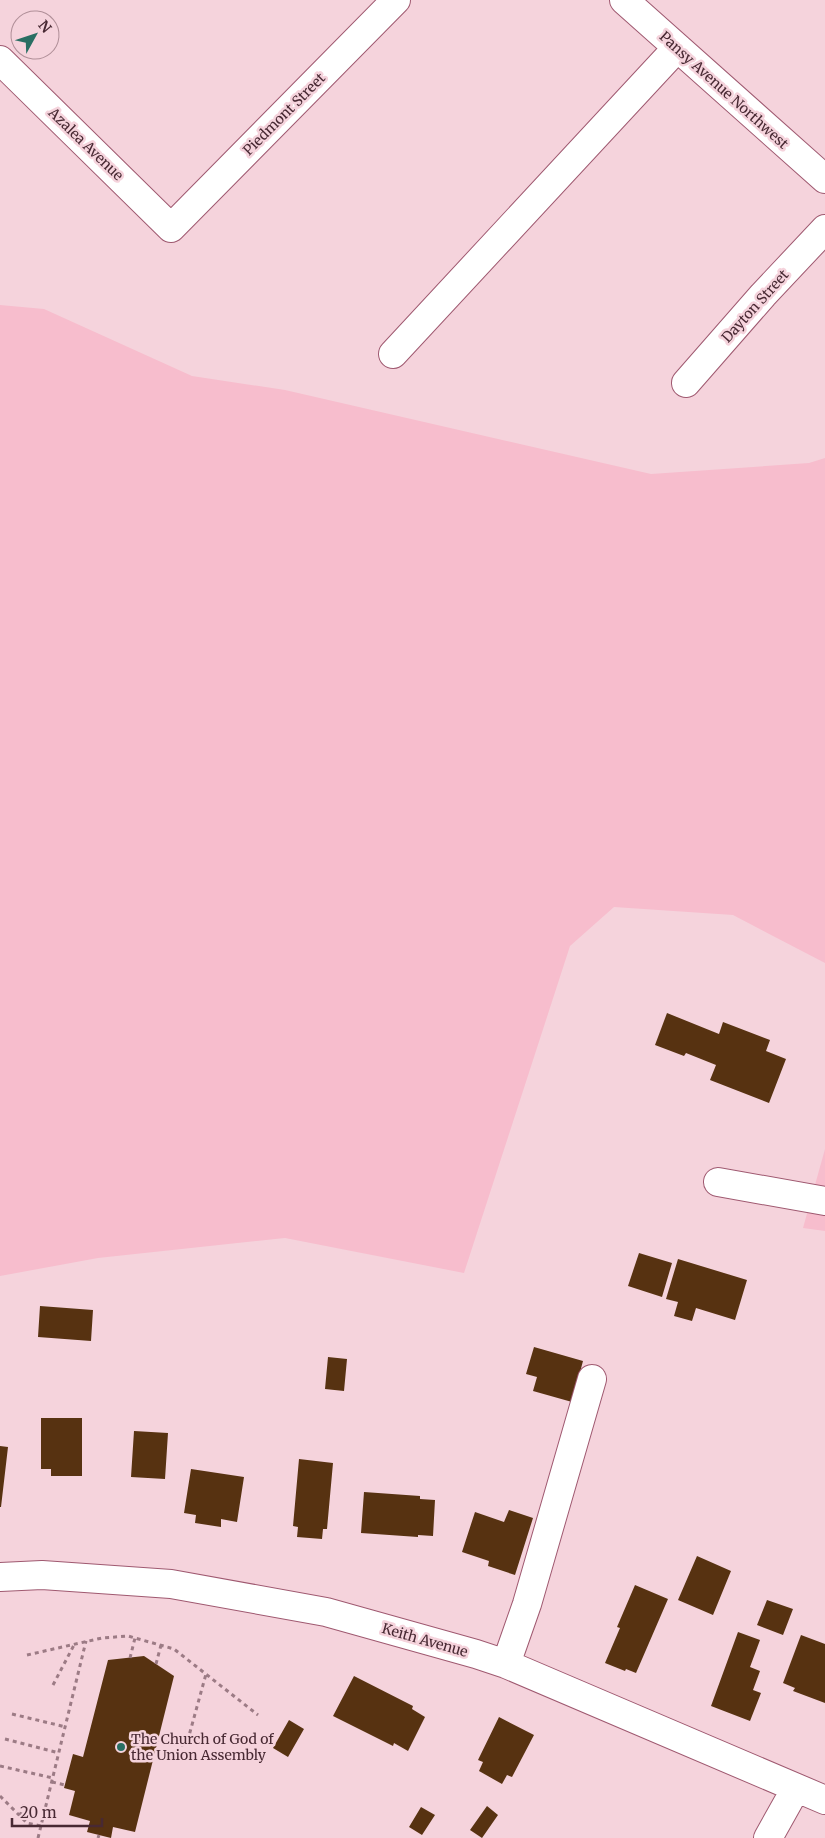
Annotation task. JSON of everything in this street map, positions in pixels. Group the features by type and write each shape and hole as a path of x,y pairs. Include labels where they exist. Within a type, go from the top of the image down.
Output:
{"street":[{"name":"Piedmont Street","path":"171,228 396,0"},
{"name":"Pansy Avenue Northwest","path":"624,0 825,180"},
{"path":"393,354 677,48"},
{"name":"Azalea Avenue","path":"0,60 171,228"},
{"name":"Dayton Street","path":"686,383 763,295 825,229"},
{"path":"718,1182 825,1201"},
{"path":"506,1664 527,1604 592,1379"},
{"name":"Keith Avenue","path":"0,1577 42,1575 171,1584 326,1612 506,1664 825,1800"},
{"path":"768,1838 796,1788"}],"path":[{"path":"27,1655 86,1641 128,1636 174,1648 258,1715"},
{"path":"130,1658 135,1638"},
{"path":"38,1838 86,1641"},
{"path":"53,1684 74,1644"},
{"path":"156,1664 161,1645"},
{"path":"158,1740 182,1745 187,1742 206,1674"},
{"path":"12,1714 66,1727"},
{"path":"5,1740 60,1753"},
{"path":"0,1766 65,1784"},
{"path":"0,1796 28,1823 41,1826"},
{"path":"20,1816 24,1804"}],"shaded area":[{"path":"0,305 44,309 192,376 285,390 651,474 809,463 825,458 825,963 733,915 614,907 570,946 464,1273 285,1238 98,1258 0,1276"},
{"path":"825,1149 825,1231 803,1228"}],"building":[{"path":"667,1013 719,1034 723,1022 770,1040 766,1051 786,1059 769,1103 710,1080 716,1065 686,1053 684,1056 655,1045"},
{"path":"639,1253 672,1263 662,1297 628,1286"},
{"path":"678,1259 747,1280 735,1320 696,1308 692,1321 674,1316 678,1302 666,1299"},
{"path":"40,1306 93,1310 91,1341 38,1337"},
{"path":"534,1347 583,1361 572,1402 533,1391 537,1377 526,1374"},
{"path":"328,1357 347,1359 344,1391 325,1389"},
{"path":"41,1418 82,1418 82,1476 51,1476 51,1469 41,1469"},
{"path":"134,1431 168,1433 165,1479 131,1477"},
{"path":"0,1446 8,1447 1,1507 0,1507"},
{"path":"299,1459 333,1463 327,1529 323,1529 322,1539 297,1537 298,1527 293,1526"},
{"path":"191,1469 244,1477 237,1522 221,1519 221,1527 195,1523 196,1515 184,1513"},
{"path":"364,1492 420,1496 420,1499 435,1500 433,1536 418,1535 418,1537 361,1533"},
{"path":"509,1510 533,1518 515,1575 488,1566 489,1561 462,1552 475,1512 504,1522"},
{"path":"697,1556 731,1571 713,1615 678,1600"},
{"path":"635,1585 668,1599 636,1673 605,1663 620,1628 617,1627"},
{"path":"767,1600 793,1609 783,1635 757,1625"},
{"path":"738,1632 760,1640 750,1667 760,1671 753,1690 761,1693 750,1721 711,1706"},
{"path":"801,1635 825,1644 825,1703 793,1691 795,1688 783,1683"},
{"name":"The Church of God of the Union Assembly","path":"144,1656 174,1676 135,1832 113,1827 111,1838 87,1832 90,1821 69,1815 75,1791 64,1788 73,1754 83,1757 108,1660"},
{"path":"354,1676 413,1706 412,1709 425,1717 408,1751 394,1743 393,1746 333,1716"},
{"path":"499,1717 534,1735 512,1777 507,1775 502,1784 479,1771 483,1762 478,1760"},
{"path":"289,1720 304,1729 288,1757 273,1748"},
{"path":"487,1806 498,1815 482,1838 470,1830"},
{"path":"421,1807 435,1815 422,1835 409,1827"}],"place":[{"name":"The Church of God of the Union Assembly","path":"121,1747"}]}
